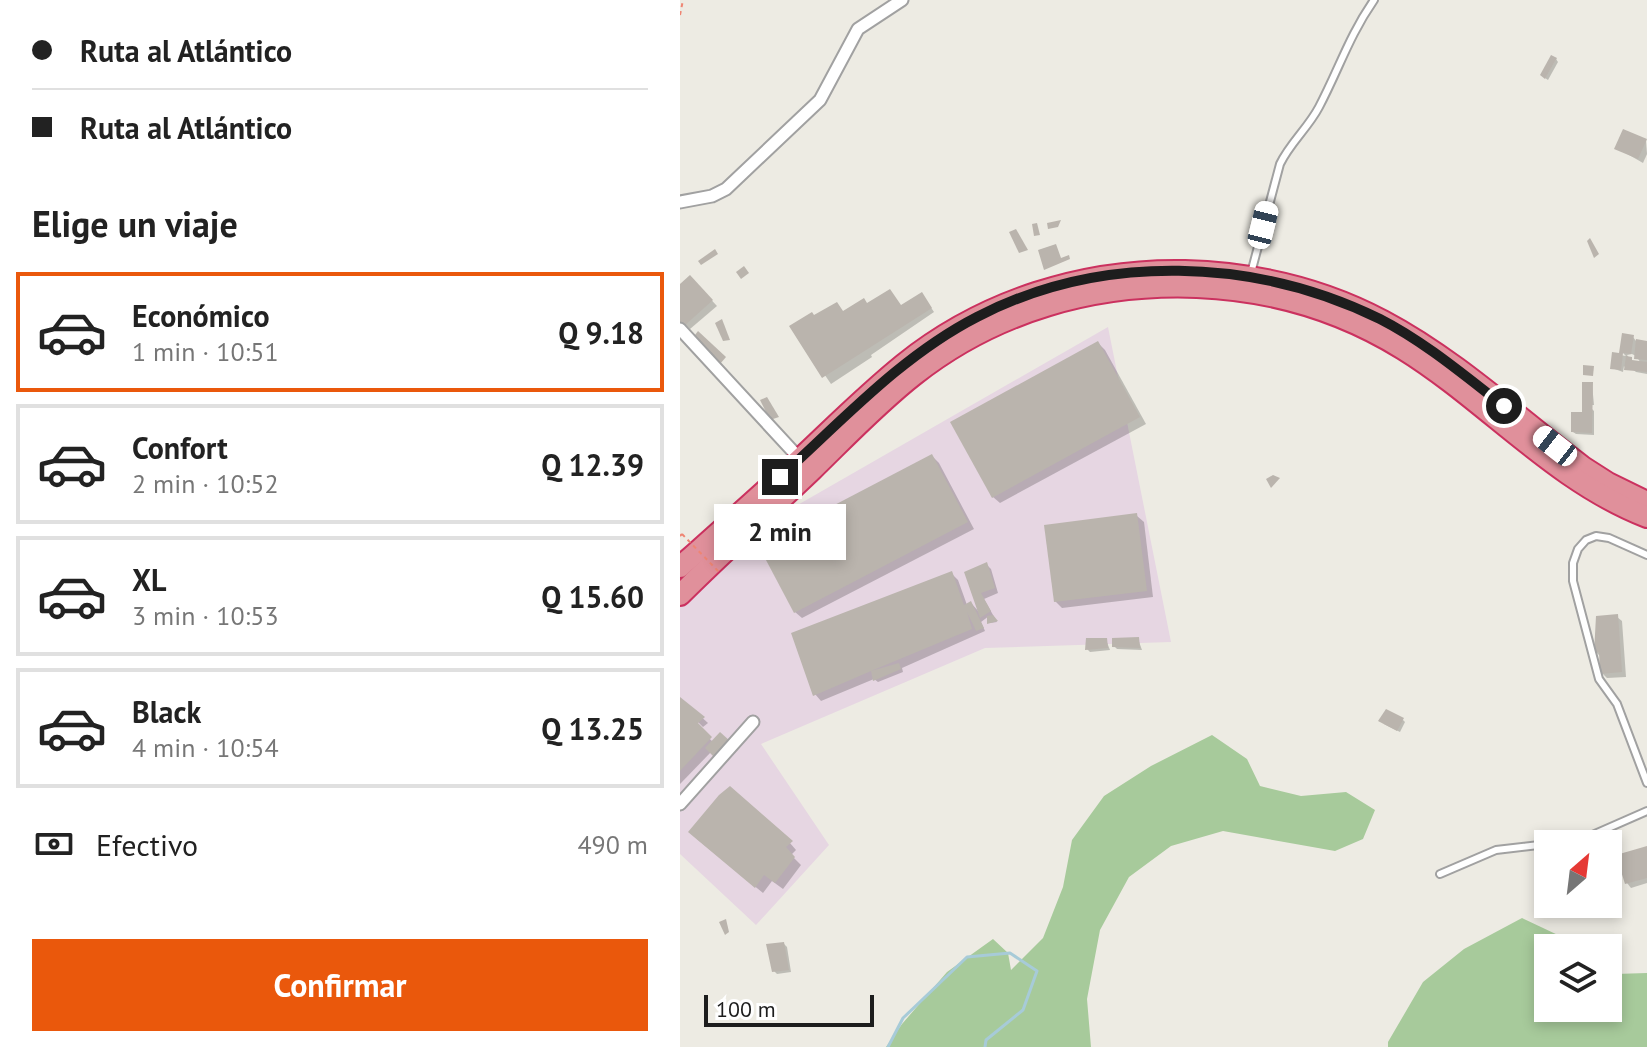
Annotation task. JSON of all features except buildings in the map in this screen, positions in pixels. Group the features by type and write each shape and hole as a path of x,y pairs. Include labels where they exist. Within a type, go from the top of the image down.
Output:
{"highway":[{"path":"680,567 866,397 914,357 977,317 1020,298 1092,278 1165,271 1250,276 1324,295 1406,334 1583,467 1647,502"},
{"path":"680,595 875,408 926,366 984,331 1025,312 1071,298 1125,288 1167,286 1255,292 1292,300 1349,321 1411,355 1595,493 1647,517"},
{"path":"680,567 690,567 694,573 680,589"}],"street":[{"path":"680,202 712,196 726,189 820,100 858,29 902,0"},
{"path":"680,329 800,459"},
{"path":"680,804 753,722"}],"lane":[{"path":"1250,276 1280,164 1319,108 1351,35 1374,0"},
{"path":"1647,555 1609,538 1596,536 1586,540 1578,549 1573,563 1573,581 1599,679 1617,704 1647,783"},
{"path":"1440,874 1496,850 1581,840 1647,811"}],"path":[{"path":"680,15 683,0"},
{"path":"681,535 719,572"}],"shaded area":[{"path":"1108,327 1171,642 985,648 761,744 829,845 756,925 680,854 680,605 761,526"}],"green space":[{"path":"1212,735 1247,759 1260,786 1301,796 1346,792 1375,810 1363,839 1335,851 1223,831 1171,846 1129,877 1100,930 1087,999 1091,1047 886,1047 947,972 993,939 1008,953 1011,970 1043,938 1063,887 1072,840 1104,796 1151,766"},
{"path":"1522,918 1556,934 1534,934 1534,1022 1622,1022 1622,974 1647,973 1647,1047 1388,1047 1423,982 1464,949"}],"waterway":[{"path":"888,1047 903,1018 967,957 1010,953 1037,971 1023,1010 986,1040 985,1047"}],"route":[{"path":"780,477 905,363 977,317 1020,298 1056,287 1123,274 1165,271 1230,273 1272,280 1324,295 1406,334 1504,406"}]}
